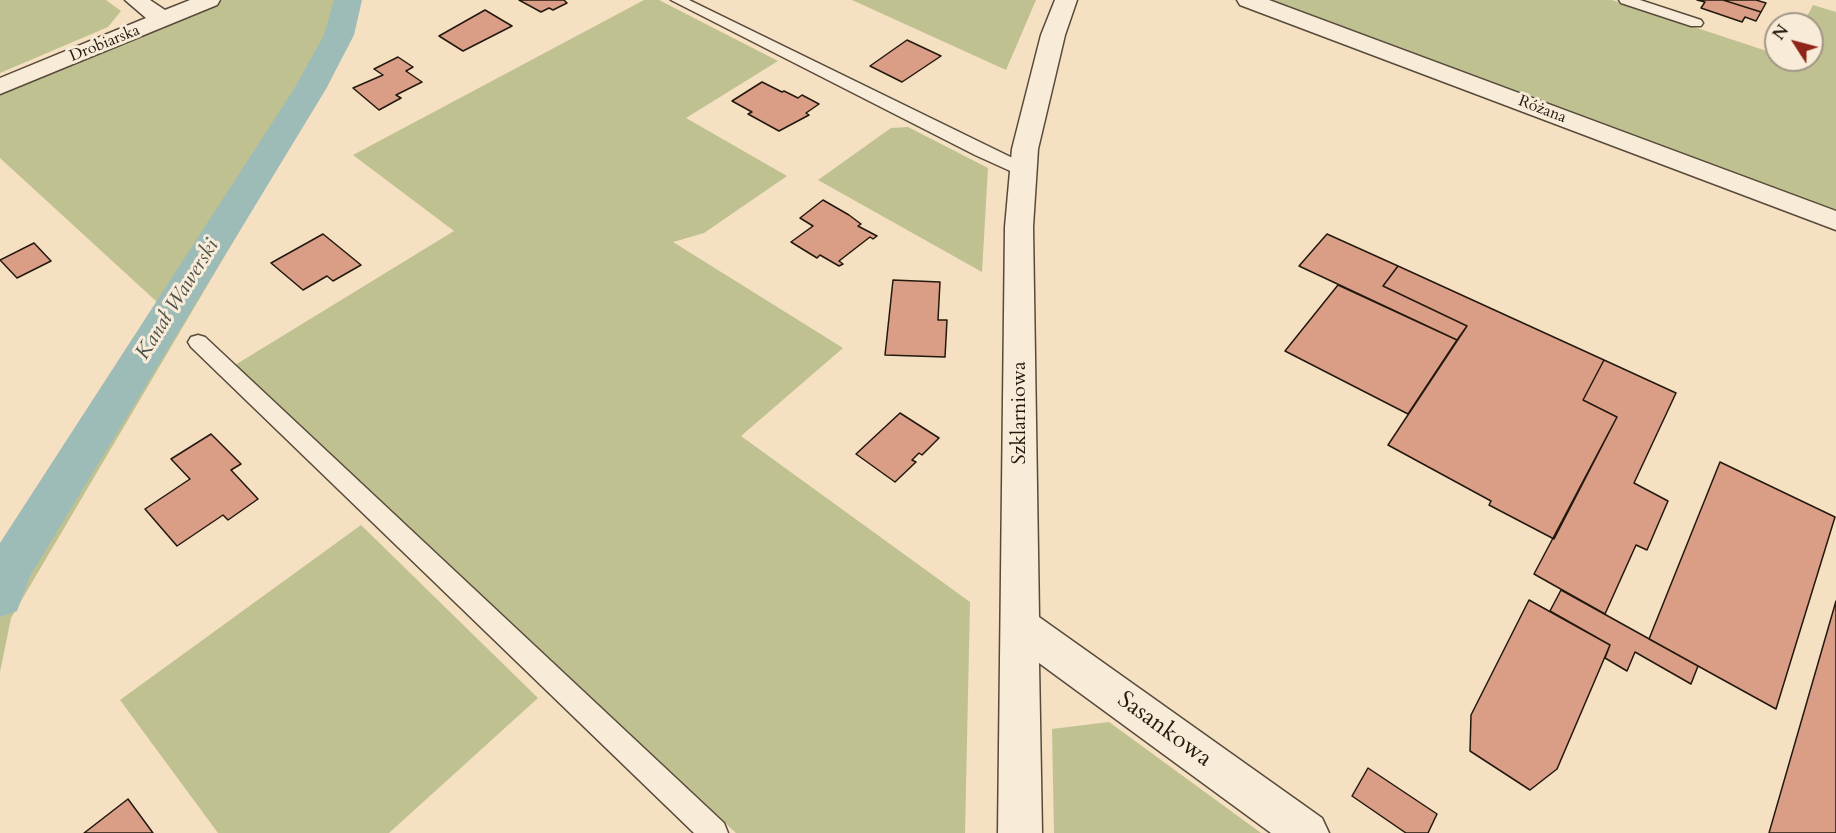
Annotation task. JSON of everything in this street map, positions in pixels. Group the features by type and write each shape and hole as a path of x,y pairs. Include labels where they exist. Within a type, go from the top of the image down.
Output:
{"street":[{"path":"136,0 163,20"},
{"name":"Drobiarska","path":"0,87 209,0"},
{"name":"Szklarniowa","path":"1020,833 1019,227 1025,149 1050,47 1066,0"},
{"name":"Różana","path":"1248,0 1836,221"},
{"name":"Sasankowa","path":"1021,627 1307,833"}],"lane":[{"path":"678,0 981,152 1023,170"},
{"path":"1626,0 1696,23"},
{"path":"198,342 714,833"}],"green space":[{"path":"0,0 106,0 121,11 108,27 0,73"},
{"path":"223,0 360,0 347,44 305,120 11,618 0,672 0,549 157,302 0,158 0,94"},
{"path":"644,0 659,0 778,61 686,118 787,176 704,233 673,242 843,348 741,436 970,602 965,833 736,833 235,365 454,231 353,155"},
{"path":"852,0 1036,0 1006,70"},
{"path":"1258,0 1612,0 1764,50 1764,72 1824,72 1824,12 1809,12 1813,5 1836,12 1836,212"},
{"path":"908,127 988,168 982,272 818,180 891,128"},
{"path":"361,525 538,698 389,833 218,833 120,700"},
{"path":"1109,722 1261,833 1054,833 1052,729"}],"building":[{"path":"519,0 564,0 567,3 553,10 549,8 541,12"},
{"path":"1697,0 1723,0 1761,12 1756,21 1745,17 1742,22 1701,8 1705,2"},
{"path":"1723,0 1756,0 1766,3 1761,12"},
{"path":"485,10 512,26 463,51 439,36"},
{"path":"907,40 941,56 902,82 870,66"},
{"path":"398,57 413,67 406,71 422,82 396,95 401,98 379,110 353,88 383,75 374,69"},
{"path":"762,82 798,98 802,95 819,104 806,113 809,115 779,131 748,114 752,112 732,101"},
{"path":"823,200 861,224 858,226 877,236 873,239 870,237 839,261 843,264 839,266 820,255 817,258 791,242 813,226 800,218"},
{"path":"323,234 361,265 333,281 327,276 303,290 271,263"},
{"path":"1327,234 1398,266 1383,286 1467,326 1457,340 1299,266"},
{"path":"34,243 51,261 17,278 0,260"},
{"path":"1398,266 1604,360 1583,400 1617,417 1554,539 1489,505 1491,501 1388,445 1467,326 1383,286"},
{"path":"893,280 940,282 938,320 947,320 945,357 885,355"},
{"path":"1338,285 1457,340 1408,414 1285,351"},
{"path":"1604,360 1676,393 1634,483 1668,501 1647,550 1636,545 1605,614 1534,574 1617,417 1583,400"},
{"path":"900,413 939,438 922,455 919,453 912,460 916,462 895,482 856,454"},
{"path":"211,434 241,464 231,470 258,499 228,520 223,515 177,546 145,509 190,479 171,459"},
{"path":"1720,462 1835,517 1776,709 1649,639"},
{"path":"1561,590 1698,666 1691,684 1635,652 1627,671 1605,658 1610,645 1550,611"},
{"path":"1529,600 1610,645 1557,769 1530,790 1470,751 1471,715"},
{"path":"1836,601 1836,833 1769,833"},
{"path":"1368,768 1437,814 1428,833 1406,833 1352,796"},
{"path":"128,799 153,833 84,833"}],"waterway":[{"name":"Kanał Wawerski","path":"0,596 9,569 310,89 339,35 348,0"}]}
